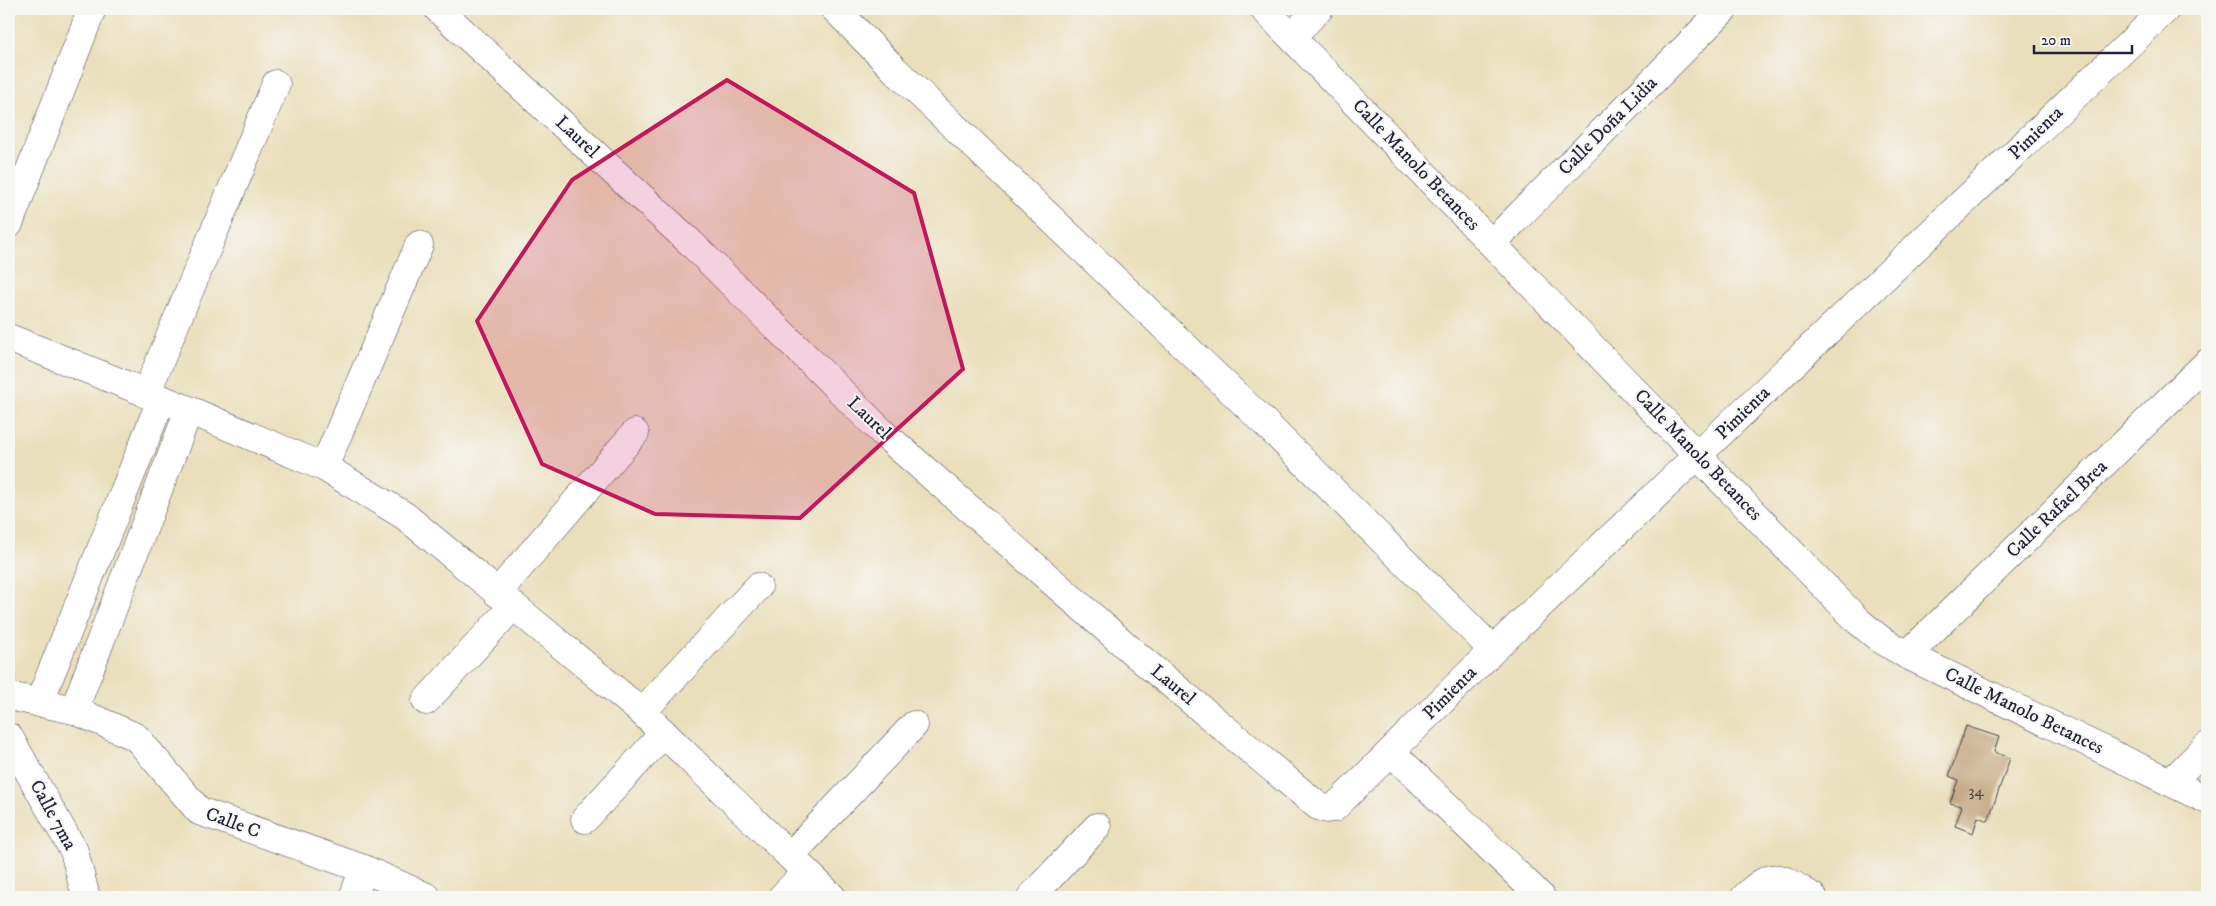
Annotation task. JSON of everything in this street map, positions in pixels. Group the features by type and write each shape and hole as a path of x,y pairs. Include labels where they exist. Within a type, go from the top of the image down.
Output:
{"street":[{"path":"9,224 92,9"},
{"name":"Laurel","path":"438,9 692,244 885,435 1134,653 1318,806"},
{"path":"835,9 902,76 1260,419 1493,650"},
{"name":"Calle Manolo Betances","path":"1264,9 1699,455 1858,621 1880,639 1907,655 2207,800"},
{"path":"1292,36 1319,9"},
{"name":"Calle Doña Lidia","path":"1492,243 1724,9"},
{"name":"Pimienta","path":"1318,806 1326,810 1334,808 1493,650 2166,9"},
{"path":"39,702 153,397 276,84"},
{"path":"324,467 419,245"},
{"path":"9,338 189,410 324,467 405,516 642,712 832,897"},
{"name":"Calle Rafael Brea","path":"1907,655 2207,363"},
{"path":"74,710 189,410"},
{"path":"426,701 635,433"},
{"path":"642,712 758,587"},
{"name":"Calle C","path":"9,696 74,710 136,737 199,811 364,869 427,897"},
{"path":"782,897 798,864 914,725"},
{"path":"585,819 664,733"},
{"name":"Calle 7ma","path":"9,737 74,851 86,897"},
{"path":"2171,782 2207,746"},
{"path":"1391,752 1541,897"},
{"path":"1031,897 1097,827"},
{"path":"353,897 364,869"},
{"path":"1753,889 1772,878 1784,880 1813,897"}],"highlighted area":[{"path":"727,80 914,193 963,369 800,518 655,514 542,464 477,321 572,180"}],"building":[{"path":"1966,726 1999,737 1994,752 2010,758 1988,821 1978,817 1973,833 1955,826 1962,806 1950,803 1958,780 1949,776"}]}
